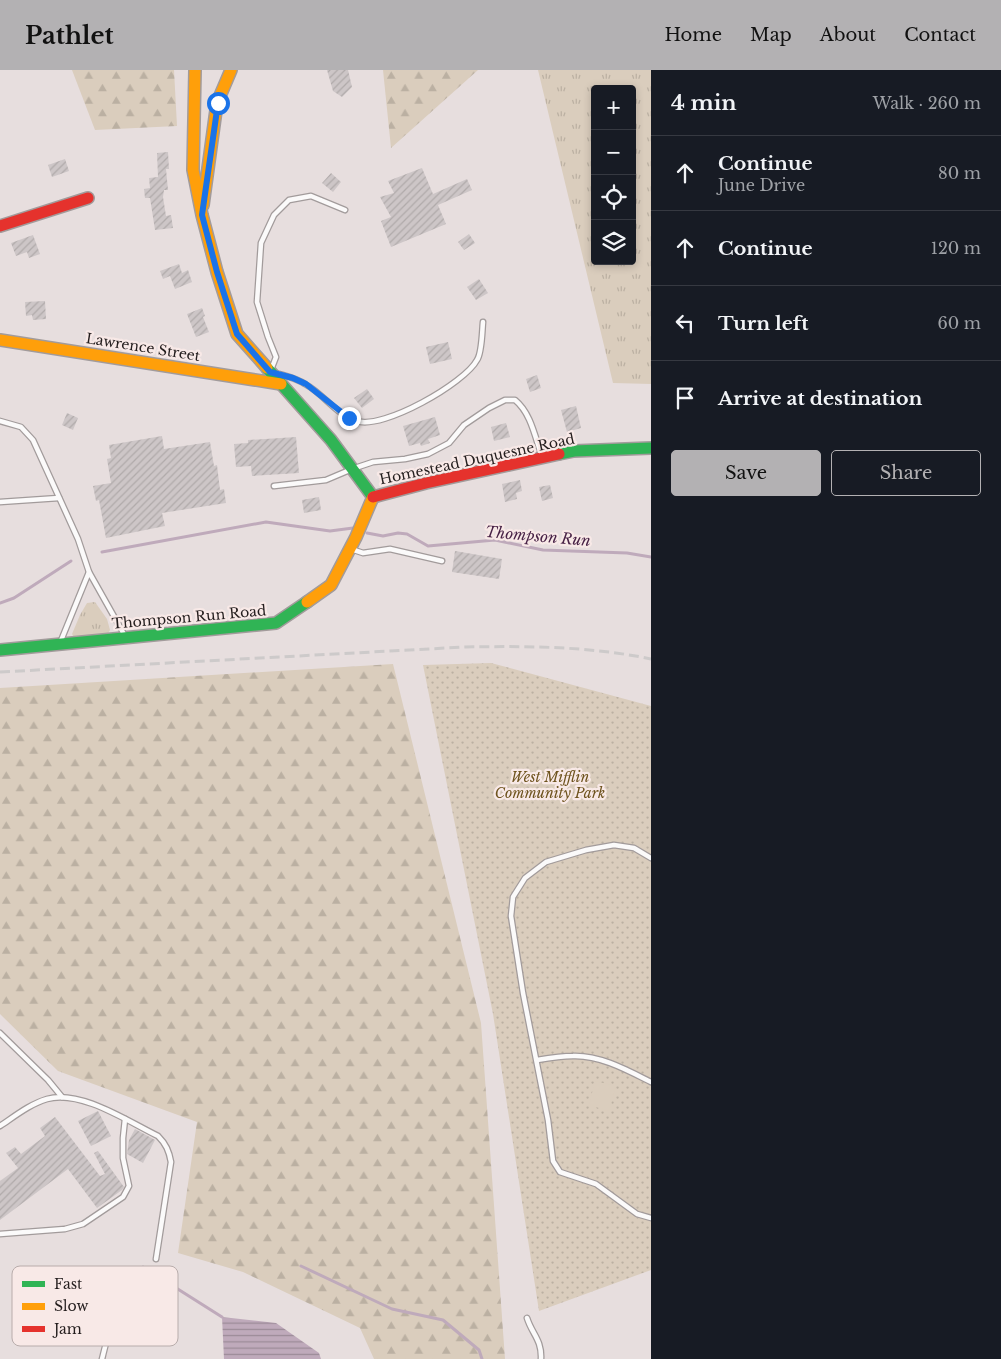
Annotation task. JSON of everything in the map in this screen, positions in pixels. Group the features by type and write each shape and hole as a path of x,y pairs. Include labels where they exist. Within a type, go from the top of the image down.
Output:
{"street":[{"name":"Homestead Duquesne Road","path":"195,70 193,170 202,215 217,272 237,334 331,440 373,497 426,483 574,451 651,448"},
{"path":"202,215 218,103 231,70"},
{"path":"0,226 88,198"},
{"name":"Lawrence Street","path":"0,340 281,384"},
{"name":"Thompson Run Road","path":"0,650 276,624 331,585 350,549 373,497"}],"lane":[{"path":"345,210 312,196 289,200 274,215 261,243 257,302 276,357 270,372 293,378 306,384 349,418 361,422 376,421 402,413 435,396 465,375 478,359 483,322"},
{"path":"274,486 326,480 352,468 373,462 405,459 428,454 449,443 464,424 488,408 505,400 515,400 522,405 531,424 542,458"},
{"path":"0,421 21,427 33,440 78,539 88,572 126,638"},
{"path":"0,502 59,498"},
{"path":"350,549 363,553 390,548 442,561"},
{"path":"59,644 88,572"},
{"path":"651,858 634,848 614,845 586,850 546,862 525,878 513,897 511,916 523,993 538,1060 553,1161 560,1172 596,1184 638,1214 651,1218"},
{"path":"0,1033 48,1080 62,1097"},
{"path":"538,1060 573,1056 592,1058 630,1071 651,1082"},
{"path":"0,1126 29,1107 48,1099 62,1097 75,1098 125,1119 158,1136 170,1152 171,1162 156,1259"},
{"path":"0,1234 65,1229 83,1224 123,1197 129,1186 123,1158 125,1119"},
{"path":"527,1318 538,1337 541,1359"},
{"path":"102,1359 105,1346"}],"green space":[{"path":"72,70 174,70 177,126 95,130"},
{"path":"383,70 478,70 391,148"},
{"path":"538,70 651,70 651,384 613,383"},
{"path":"95,602 107,619 110,630 107,635 76,640 72,634 80,615 87,603"},
{"name":"West Mifflin Community Park","path":"491,663 651,706 651,1270 539,1311 493,1014 423,665"},
{"path":"393,664 481,1023 505,1359 374,1359 360,1328 243,1272 178,1253 197,1122 58,1071 0,1014 0,688"},
{"path":"595,1081 616,1086 609,1111 589,1105"}],"shaded area":[{"path":"222,1317 276,1323 319,1353 321,1359 224,1359"}],"building":[{"path":"327,70 348,70 352,87 342,97 333,91"},
{"path":"168,152 169,169 166,169 168,190 164,190 163,197 166,216 171,215 173,228 155,230 150,198 145,198 144,189 150,188 149,178 158,177 157,153"},
{"path":"65,159 69,171 52,177 48,165"},
{"path":"422,168 433,194 467,179 472,190 438,205 446,224 391,247 381,221 391,217 380,197 394,193 388,181"},
{"path":"331,173 341,182 333,192 322,183"},
{"path":"469,234 475,243 464,250 458,242"},
{"path":"33,235 40,254 29,258 27,252 16,256 11,243"},
{"path":"179,264 182,273 188,270 192,282 175,289 170,276 163,279 160,271"},
{"path":"479,279 488,293 476,300 467,287"},
{"path":"45,301 46,319 33,320 32,315 26,316 25,302"},
{"path":"202,308 205,316 203,317 209,332 196,337 187,314"},
{"path":"448,342 452,359 430,364 426,347"},
{"path":"537,375 541,388 530,392 526,379"},
{"path":"367,389 374,399 362,408 354,398"},
{"path":"576,406 581,428 567,432 561,410"},
{"path":"67,413 78,418 73,430 62,425"},
{"path":"435,417 440,435 428,439 430,443 421,446 420,443 409,446 403,426"},
{"path":"506,423 510,437 494,441 491,427"},
{"path":"162,436 164,449 210,442 214,466 217,465 220,490 224,489 226,503 162,513 165,526 106,538 99,500 96,501 93,486 111,483 107,459 111,458 109,445"},
{"path":"296,437 299,473 252,476 251,466 236,467 234,444 248,443 248,440"},
{"path":"520,480 522,491 516,493 517,499 505,502 502,484"},
{"path":"550,485 553,498 542,501 539,487"},
{"path":"319,497 321,510 304,513 302,500"},
{"path":"455,551 502,559 499,579 452,572"},
{"path":"98,1111 111,1136 91,1146 78,1121"},
{"path":"55,1117 100,1176 105,1174 94,1153 98,1151 124,1187 97,1208 68,1169 0,1220 0,1181 18,1168 6,1153 15,1147 21,1154 45,1136 40,1128"},
{"path":"135,1129 155,1140 143,1163 127,1154 129,1140"}],"waterway":[{"name":"Thompson Run","path":"102,552 266,522 330,531 353,528"},
{"name":"Thompson Run","path":"367,533 383,536 398,533 407,534 428,546 495,540 543,550 627,553 651,557"},
{"name":"Thompson Run","path":"0,603 14,598 71,561"},
{"path":"301,1266 392,1309 443,1320 479,1350 482,1359"},
{"path":"178,1289 222,1317"}],"railway":[{"path":"0,672 465,647 581,649 651,659"}],"traffic: fast":[{"path":"267,368 331,440 373,497"},
{"path":"559,454 574,451 651,448"},
{"path":"0,650 276,623 307,602"}],"traffic: slow":[{"path":"195,70 193,170 202,215 217,272 237,334 267,368"},
{"path":"203,205 217,103 231,70"},
{"path":"0,340 281,384"},
{"path":"307,602 331,585 356,537 373,497"}],"traffic: jam":[{"path":"0,226 88,198"},
{"path":"373,497 426,483 559,454"}],"route":[{"path":"218,103 202,215 217,272 237,334 270,372 293,378 306,384 349,418"}]}
